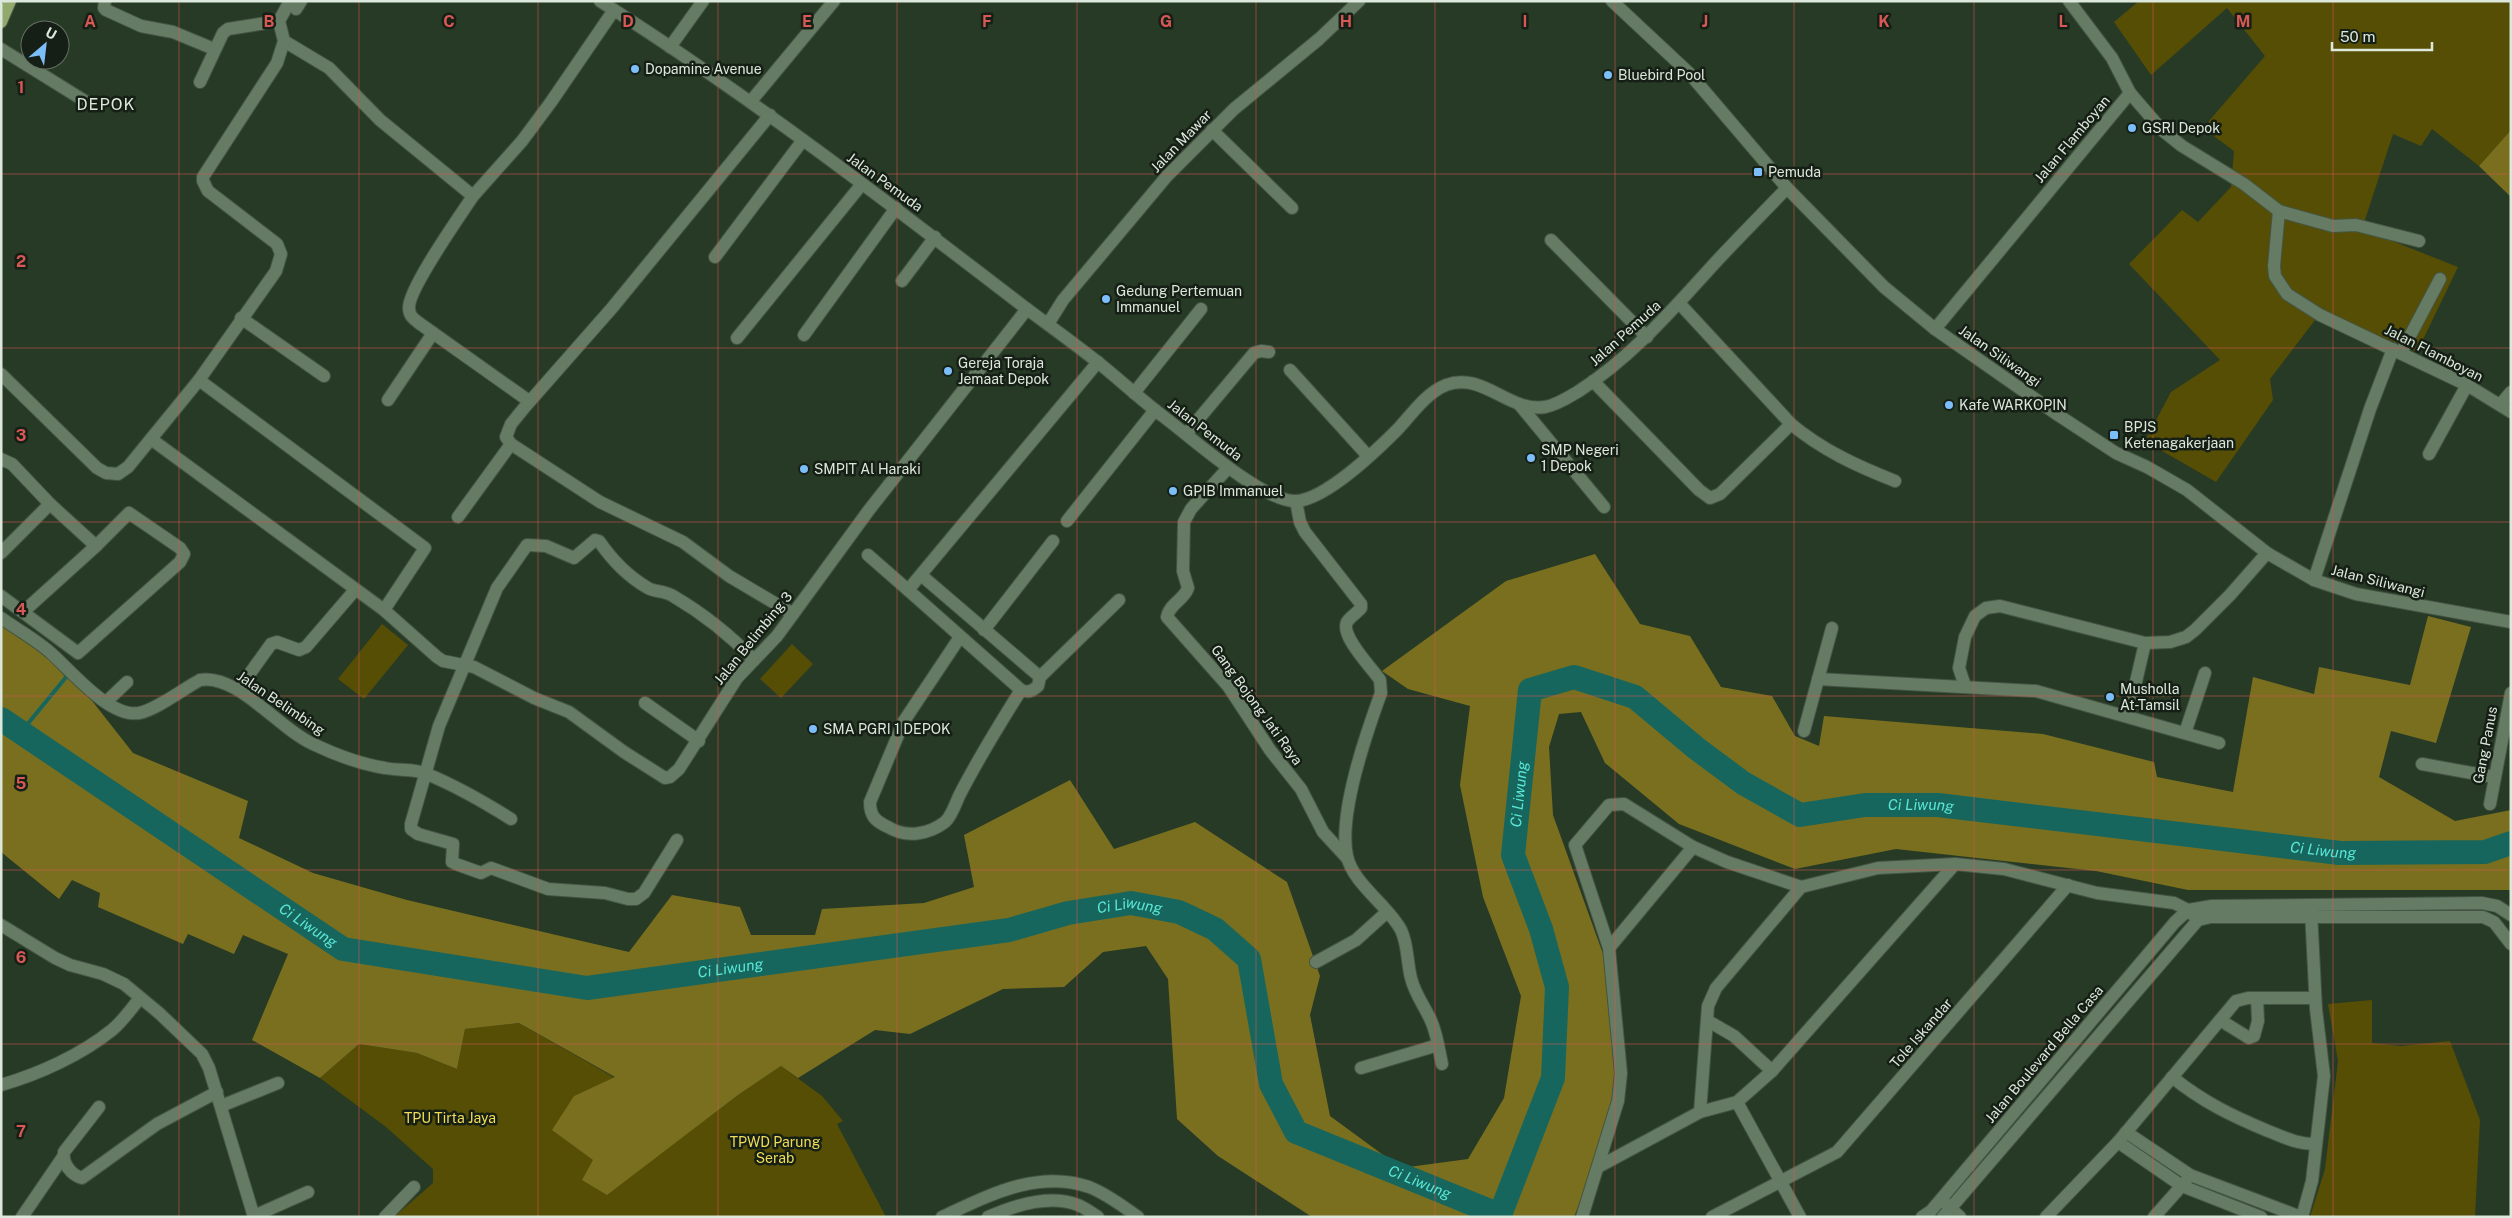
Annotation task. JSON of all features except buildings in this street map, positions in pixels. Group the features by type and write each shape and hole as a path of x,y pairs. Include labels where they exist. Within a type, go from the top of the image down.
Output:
{"main road":[{"path":"1,22 10,1"}],"street":[{"path":"105,1 106,10 142,26 173,32 214,49"},
{"name":"Jalan Pemuda","path":"600,1 751,101 935,237 1098,362 1228,468 1277,496 1296,501 1329,487 1368,456 1395,432 1419,406 1443,386 1456,382 1479,384 1519,404 1532,407 1548,406 1593,381 1647,337 1787,188"},
{"path":"670,47 703,1"},
{"path":"751,101 834,1"},
{"name":"Jalan Mawar","path":"1048,324 1063,300 1167,176 1212,130 1319,39 1359,1"},
{"name":"Jalan Siliwangi","path":"1612,1 1689,73 1787,188 1884,286 1935,329 2091,438 2187,490 2266,554 2314,580 2356,594 2511,622"},
{"path":"2069,1 2112,58 2130,93"},
{"path":"200,82 223,32 278,21 296,4"},
{"path":"529,401 410,316 409,303 431,261 473,196 522,141 546,110 614,10"},
{"path":"1,374 97,468 106,473 118,474 128,467 199,380 276,271 281,260 280,249 271,239 208,191 203,182 203,176 277,63 284,41 278,21"},
{"path":"284,41 330,68 380,120 473,196"},
{"path":"1,49 88,103"},
{"name":"Jalan Flamboyan","path":"1935,329 2130,93 2162,130 2182,146 2244,184 2279,211 2333,226 2356,225 2418,241"},
{"path":"770,115 612,308 529,401 508,429 506,437 510,444 600,502 683,542 729,576 793,614"},
{"path":"1212,130 1292,208"},
{"path":"716,257 803,140"},
{"path":"737,338 862,184"},
{"path":"804,335 896,208"},
{"name":"Jalan Flamboyan","path":"2279,211 2274,266 2275,276 2284,290 2320,315 2467,385 2505,408"},
{"path":"902,281 935,237"},
{"path":"1550,240 1647,337"},
{"path":"2314,580 2370,409 2397,351 2440,279"},
{"path":"1679,303 1791,424 1828,451 1894,481"},
{"name":"Jalan Belimbing 3","path":"465,664 534,698 569,712 662,778 675,774 699,741 728,692 754,660 777,636 869,510 1027,309"},
{"path":"1134,392 1201,309"},
{"path":"241,318 324,376"},
{"path":"388,400 433,333"},
{"path":"1186,434 1254,353 1261,350 1269,352"},
{"path":"908,590 1098,362"},
{"path":"1290,370 1368,456"},
{"path":"199,380 425,548 384,610"},
{"path":"1593,381 1699,490 1710,498 1720,494 1791,424"},
{"path":"2429,454 2467,385"},
{"path":"2505,408 2511,392"},
{"path":"1519,404 1604,507"},
{"path":"1067,521 1155,410"},
{"path":"151,439 384,610 437,657 443,661 465,664"},
{"path":"458,517 510,444"},
{"path":"1,459 12,464 50,504 96,546"},
{"name":"Gang Bojong Jati Raya","path":"1228,468 1191,509 1184,522 1183,571 1188,588 1184,596 1170,609 1167,617 1228,686 1270,750 1302,789 1323,832 1347,858 1359,880 1400,929 1404,938 1411,980 1421,1004 1432,1022 1442,1064"},
{"name":"Gang Bojong Jati Raya","path":"1296,501 1300,522 1305,532 1362,604 1361,608 1347,622 1345,629 1351,642 1380,680 1381,686 1381,693 1365,738 1353,784 1346,828 1347,858"},
{"path":"1,553 50,504"},
{"path":"1,596 78,653 180,562 184,554 180,548 129,514 23,612"},
{"path":"677,840 648,887 636,899 628,899 605,893 548,889 489,868 481,873 452,862 453,844 418,834 411,829 439,726 497,588 527,545 546,546 574,558 595,540 599,541 612,561 626,573 647,588 673,596 733,640 754,660"},
{"path":"984,630 1053,541"},
{"path":"1965,686 1959,668 1965,638 1975,616 1986,608 2000,606 2145,643 2170,642 2186,637 2230,595 2266,554"},
{"path":"868,555 1021,690 1031,692 1038,686 1040,677 1119,600"},
{"path":"921,575 1040,677"},
{"path":"238,690 271,644 277,642 299,650 306,647 355,590"},
{"name":"Jalan Belimbing","path":"1,618 51,654 68,672 106,702 124,711 140,713 200,680 210,678 238,690 284,726 312,744 365,765 426,773 511,819"},
{"path":"1804,731 1832,628"},
{"path":"960,637 904,721 892,744 870,802 870,812 875,820 892,830 911,834 921,833 946,822 978,757 1021,690"},
{"path":"2128,716 2145,643"},
{"path":"2185,734 2205,673"},
{"path":"1818,679 2036,691 2219,743"},
{"path":"106,702 127,682"},
{"name":"Gang Panus","path":"2490,804 2511,693"},
{"path":"645,703 699,741"},
{"path":"2422,764 2494,777"},
{"path":"1582,1217 1618,1101 1621,1073 1609,948 1575,845 1604,809 1614,803 1624,804 1693,847 1748,871 1801,887 1878,868 1955,864 2004,869 2097,893 2174,903 2188,910 2198,920 2211,917 2482,903 2497,906 2511,915"},
{"path":"1609,948 1693,847"},
{"path":"1598,1167 1700,1112 1737,1102 1772,1070 1955,864"},
{"name":"Tole Iskandar","path":"1712,1217 1837,1152 2068,885"},
{"path":"1700,1112 1708,1006 1716,988 1801,887"},
{"path":"2482,903 2482,917"},
{"path":"2188,910 2201,906 2311,912 2482,917 2494,922 2511,944"},
{"name":"Jalan Boulevard Bella Casa","path":"1949,1210 2176,922 2188,910"},
{"path":"1316,962 1356,940 1387,912"},
{"path":"2122,1137 2190,1175 2302,1217 2312,1182 2324,1076 2315,998 2311,912"},
{"name":"Jalan Boulevard Bella Casa","path":"1922,1217 1931,1211 1949,1210 2198,920"},
{"path":"1,925 55,958 70,965 103,974 124,984 202,1054 217,1092 254,1217 308,1192"},
{"path":"1,1085 31,1075 93,1044 113,1029 140,998"},
{"path":"2046,1217 2122,1137 2236,1001 2257,998 2315,998"},
{"path":"2220,1020 2244,1036 2249,1038 2254,1036 2258,1021 2257,998"},
{"path":"1708,1021 1734,1036 1772,1070"},
{"path":"1361,1068 1438,1045"},
{"path":"2172,1077 2218,1110 2305,1145 2316,1144"},
{"path":"221,1106 278,1083"},
{"path":"63,1158 71,1172 78,1177 87,1177 156,1124 217,1092"},
{"path":"1737,1102 1800,1217"},
{"path":"22,1217 63,1158 67,1147 99,1107"},
{"path":"2122,1137 2182,1186 2261,1217"},
{"path":"2154,1217 2190,1175"},
{"path":"942,1217 1015,1185 1052,1181 1089,1187 1138,1217"},
{"path":"385,1217 414,1187"},
{"path":"988,1217 1021,1204 1053,1200 1078,1205 1098,1217"}],"green space":[{"path":"2139,1 2511,1 2511,130 2479,166 2432,129 2421,146 2393,134 2362,229 2458,267 2417,352 2322,311 2270,379 2273,400 2216,482 2145,441 2171,392 2220,360 2129,264 2182,210 2198,222 2231,187 2234,151 2203,128 2265,56 2227,8 2151,75 2114,22"},
{"path":"382,624 408,645 364,699 338,679"},
{"path":"792,644 813,664 781,698 760,679"},
{"path":"2372,1000 2372,1043 2401,1046 2450,1041 2480,1120 2475,1217 2310,1217 2325,1169 2338,1061 2328,1004"},
{"path":"519,1023 615,1078 574,1096 594,1161 607,1194 738,1095 781,1066 822,1096 843,1121 837,1124 886,1217 394,1217 433,1183 433,1169 386,1127 320,1078 359,1044 417,1053 457,1069 465,1029"}],"shaded area":[{"path":"2511,130 2511,197 2479,166"},
{"path":"1595,554 1640,624 1690,636 1721,687 1772,696 1795,736 1819,746 1824,716 2043,734 2154,762 2157,777 2233,792 2253,677 2314,694 2319,667 2410,685 2428,616 2471,627 2436,743 2391,731 2379,777 2455,821 2511,810 2511,890 2188,890 2096,871 1896,849 1795,869 1679,824 1605,763 1581,712 1559,714 1549,747 1553,815 1620,1001 1624,1091 1574,1217 1312,1217 1218,1156 1177,1119 1168,979 1146,946 1103,952 1064,987 1003,989 910,1034 875,1030 798,1078 781,1066 738,1095 607,1195 582,1180 593,1160 552,1130 574,1096 615,1077 519,1023 465,1029 457,1069 417,1053 359,1044 320,1078 252,1040 288,954 243,935 234,954 188,934 183,944 98,907 100,893 72,880 59,899 1,852 1,619 60,660 133,753 248,801 239,838 313,873 407,900 629,952 672,895 740,907 751,935 815,935 822,909 924,903 974,887 964,835 1070,780 1114,849 1195,822 1287,882 1320,976 1310,1015 1330,1116 1401,1168 1468,1159 1504,1098 1521,996 1483,897 1460,785 1470,706 1408,689 1382,671 1506,581"}],"waterway":[{"path":"21,732 67,676 65,674"},
{"name":"Ci Liwung","path":"1,719 343,949 587,988 1009,930 1068,913 1131,903 1179,912 1215,929 1249,959 1271,1084 1296,1132 1500,1215 1553,1078 1557,987 1541,929 1513,855 1530,690 1574,677 1635,697 1696,748 1743,783 1800,815 1865,805 1938,805 2340,853 2485,852 2511,843"}],"place":[{"name":"Dopamine Avenue","path":"635,69"},
{"name":"Bluebird Pool","path":"1608,75"},
{"name":"GSRI Depok","path":"2132,128"},
{"name":"Pemuda","path":"1758,172"},
{"name":"Gedung Pertemuan Immanuel","path":"1106,299"},
{"name":"Gereja Toraja Jemaat Depok","path":"948,371"},
{"name":"Kafe WARKOPIN","path":"1949,405"},
{"name":"BPJS Ketenagakerjaan","path":"2114,435"},
{"name":"SMP Negeri 1 Depok","path":"1531,458"},
{"name":"SMPIT Al Haraki","path":"804,469"},
{"name":"GPIB Immanuel","path":"1173,491"},
{"name":"Musholla At-Tamsil","path":"2110,697"},
{"name":"SMA PGRI 1 DEPOK","path":"813,729"}],"district":[{"name":"DEPOK","path":"106,104"}],"park label":[{"name":"TPU Tirta Jaya","path":"450,1118"},
{"name":"TPWD Parung Serab","path":"775,1150"}]}
